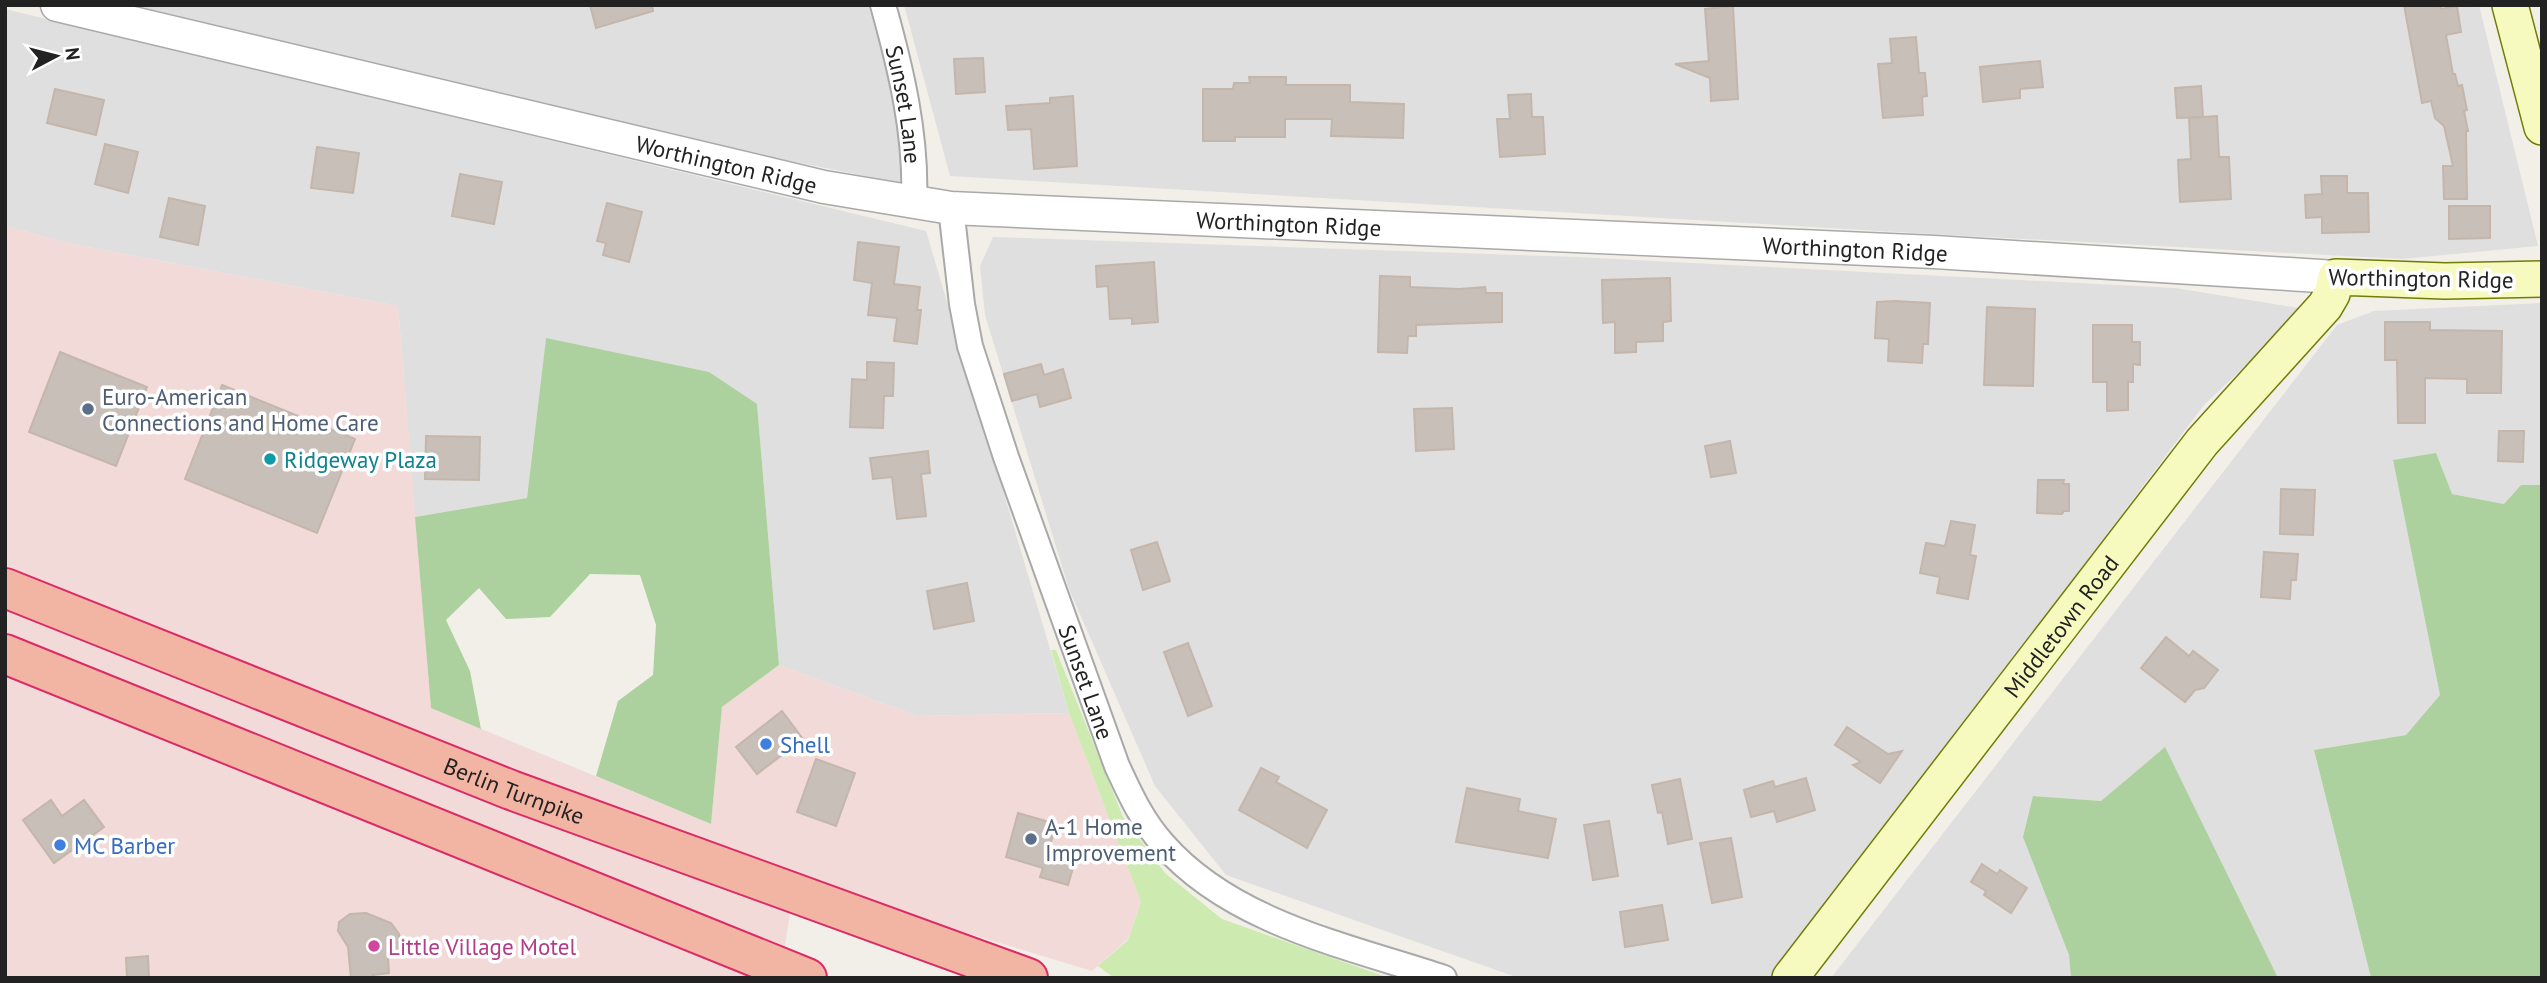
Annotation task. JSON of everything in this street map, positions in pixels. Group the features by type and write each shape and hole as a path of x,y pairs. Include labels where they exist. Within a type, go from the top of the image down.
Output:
{"highway":[{"name":"Berlin Turnpike","path":"5,588 511,790 1028,978"},
{"path":"5,654 807,978"}],"main road":[{"path":"2510,5 2542,127"},
{"name":"Worthington Ridge","path":"2336,277 2445,281 2542,279"},
{"name":"Middletown Road","path":"1790,978 2202,442 2325,306 2332,294 2336,277"}],"street":[{"name":"Worthington Ridge","path":"57,5 811,184 951,208 1921,251 2336,277"},
{"name":"Sunset Lane","path":"883,5 898,65 914,152 914,202"},
{"name":"Sunset Lane","path":"951,208 962,304 970,346 981,382 1117,766 1137,809 1162,844 1192,874 1224,897 1263,916 1308,933 1444,978"}],"shaded area":[{"path":"134,5 868,5 922,187 555,115"},
{"path":"904,5 2479,5 2538,246 2402,259 950,176"},
{"path":"5,9 926,231 1069,713 918,716 779,665 757,404 546,338 527,498 415,517 398,306 72,244 5,226"},
{"path":"5,226 72,244 398,306 431,708 711,824 722,707 779,665 918,716 1069,713 1141,902 1128,939 1092,971 795,881 780,978 5,978"},
{"path":"993,237 1577,257 2175,288 2305,309 2204,405 1773,978 1519,978 1226,875 1155,786 1069,589 985,315 980,266"},
{"path":"2542,303 2542,485 2521,485 2504,504 2452,494 2393,460 2440,695 2406,735 2314,750 2371,978 2278,978 2164,748 2101,801 2033,796 2069,955 2071,978 1831,978 2337,325 2374,311"}],"green space":[{"path":"546,338 709,372 757,404 779,665 722,707 711,824 596,776 618,701 653,675 656,625 640,575 590,574 550,617 506,619 479,588 446,620 470,671 481,729 431,708 415,517 527,498"},
{"path":"2436,453 2452,494 2504,504 2521,485 2542,485 2542,978 2371,978 2314,750 2406,735 2440,695 2393,460"},
{"path":"1051,650 1056,650 1123,817 1165,873 1222,919 1389,978 1114,978 1098,966 1128,940 1141,902 1069,713"},
{"path":"2165,747 2278,978 2071,978 2069,955 2023,837 2033,796 2101,801"}],"building":[{"path":"590,5 652,5 653,11 596,28"},
{"path":"2404,5 2440,5 2441,9 2457,6 2461,32 2446,35 2453,74 2458,86 2462,85 2467,110 2464,111 2468,131 2467,199 2444,199 2443,166 2453,166 2444,126 2435,118 2431,101 2422,103"},
{"path":"1733,6 1738,99 1711,101 1710,78 1675,64 1709,61 1705,9"},
{"path":"1916,37 1919,73 1925,73 1927,96 1922,97 1923,115 1883,118 1878,64 1892,63 1890,39"},
{"path":"983,58 985,92 956,94 954,59"},
{"path":"2040,61 2043,87 2020,89 2020,98 1983,102 1980,67"},
{"path":"1249,77 1286,77 1286,85 1350,85 1350,102 1404,104 1403,138 1331,136 1332,119 1285,119 1285,137 1235,137 1235,141 1203,141 1203,89 1233,89 1234,83 1250,83"},
{"path":"2201,86 2203,117 2177,118 2175,88"},
{"path":"55,89 104,100 96,135 47,123"},
{"path":"1531,94 1532,117 1543,117 1545,154 1500,157 1497,119 1510,119 1508,95"},
{"path":"1073,96 1077,166 1034,169 1031,129 1008,130 1006,106 1050,103 1050,98"},
{"path":"2217,116 2219,157 2229,157 2231,199 2180,202 2178,160 2191,159 2189,118"},
{"path":"105,144 138,152 128,193 95,184"},
{"path":"317,147 359,153 353,193 311,188"},
{"path":"460,174 502,182 494,224 452,216"},
{"path":"2321,176 2347,176 2347,193 2368,193 2369,232 2322,233 2322,217 2306,218 2305,195 2322,194"},
{"path":"169,198 205,206 198,245 160,237"},
{"path":"607,203 642,212 629,262 603,255 606,243 597,241"},
{"path":"2449,206 2490,206 2490,238 2449,239"},
{"path":"858,242 899,247 894,284 920,287 917,310 921,310 917,344 894,341 897,318 868,315 872,283 854,280"},
{"path":"1154,262 1158,322 1132,324 1132,318 1110,319 1108,286 1097,287 1096,266"},
{"path":"1380,276 1410,277 1410,287 1485,287 1486,293 1502,293 1502,322 1416,325 1416,336 1408,336 1407,353 1378,352"},
{"path":"1670,278 1671,321 1663,322 1663,341 1636,342 1636,352 1615,353 1615,322 1603,323 1602,280"},
{"path":"1877,302 1930,303 1928,344 1923,344 1922,363 1888,361 1889,339 1875,338"},
{"path":"1987,307 2035,309 2033,386 1984,385"},
{"path":"2385,322 2430,322 2430,330 2502,331 2501,393 2467,393 2467,379 2425,378 2425,423 2398,423 2397,360 2385,360"},
{"path":"2093,325 2132,325 2132,342 2140,342 2140,365 2133,364 2133,382 2128,382 2128,410 2107,411 2107,382 2093,382"},
{"name":"Euro-American Connections and Home Care","path":"60,352 147,387 116,466 29,432"},
{"path":"867,362 894,363 893,396 884,396 883,428 850,427 852,379 867,380"},
{"path":"1041,364 1044,375 1063,369 1071,398 1040,407 1037,394 1012,401 1004,374"},
{"name":"Ridgeway Plaza","path":"222,385 355,439 317,533 185,479"},
{"path":"1452,408 1454,449 1416,451 1414,409"},
{"path":"2499,431 2524,431 2523,462 2498,461"},
{"path":"426,436 480,437 479,480 425,479"},
{"path":"1730,441 1736,473 1711,477 1705,446"},
{"path":"928,451 930,473 921,474 926,516 897,519 892,477 873,479 870,458"},
{"path":"2038,480 2064,480 2063,484 2069,484 2069,511 2062,514 2037,513"},
{"path":"2281,489 2315,490 2313,535 2280,534"},
{"path":"1951,521 1975,525 1970,555 1976,556 1968,599 1937,593 1940,577 1920,573 1926,543 1945,546"},
{"path":"1157,542 1170,581 1143,590 1131,550"},
{"path":"2264,552 2298,554 2296,580 2291,580 2290,599 2261,597"},
{"path":"967,583 974,621 934,629 927,591"},
{"path":"2166,637 2189,656 2193,651 2218,670 2204,688 2195,690 2185,702 2141,668"},
{"path":"1188,643 1212,706 1188,716 1164,652"},
{"path":"782,711 803,739 757,774 736,747"},
{"path":"1847,727 1888,754 1902,751 1880,783 1853,765 1861,762 1835,745"},
{"path":"816,759 855,773 836,826 797,812"},
{"path":"1261,768 1279,777 1276,782 1327,810 1307,848 1239,810"},
{"path":"1806,778 1815,810 1777,822 1774,811 1751,817 1744,790 1773,781 1775,787"},
{"path":"1680,779 1692,839 1668,844 1662,812 1658,813 1652,785"},
{"path":"1467,788 1520,799 1518,811 1556,819 1548,858 1456,842"},
{"name":"MC Barber","path":"51,800 62,816 84,800 104,827 54,863 23,820"},
{"name":"A-1 Home Improvement","path":"1018,813 1056,824 1048,853 1075,861 1068,885 1040,877 1043,868 1006,857"},
{"path":"1609,821 1618,876 1593,880 1584,825"},
{"path":"1731,838 1742,897 1712,903 1700,843"},
{"path":"1982,864 1997,874 2000,870 2027,888 2011,913 1984,895 1986,891 1971,882"},
{"path":"1662,905 1668,940 1625,947 1620,912"},
{"name":"Little Village Motel","path":"366,913 391,923 399,934 401,945 397,952 388,958 389,973 373,975 373,978 351,978 348,947 338,931 339,922 350,914"},
{"path":"148,956 149,978 127,978 126,958"}],"place":[{"name":"Euro-American Connections and Home Care","path":"88,409"},
{"name":"Ridgeway Plaza","path":"270,459"},
{"name":"Shell","path":"766,744"},
{"name":"A-1 Home Improvement","path":"1031,839"},
{"name":"MC Barber","path":"60,845"},
{"name":"Little Village Motel","path":"374,946"}]}
